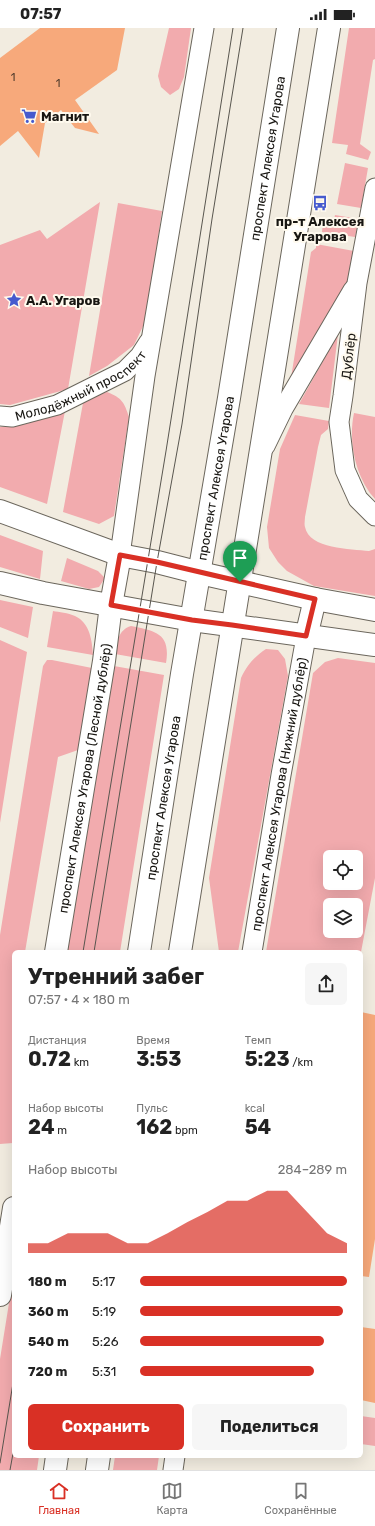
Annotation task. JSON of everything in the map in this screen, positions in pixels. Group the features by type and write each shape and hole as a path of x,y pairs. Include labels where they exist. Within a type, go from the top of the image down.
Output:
{"main road":[{"name":"проспект Алексея Угарова","path":"139,950 288,28"},
{"path":"180,950 329,28"},
{"path":"2,511 120,555 157,562 315,599 375,610"},
{"name":"проспект Алексея Угарова (Лесной дублёр)","path":"56,950 120,555"},
{"path":"0,583 43,593 192,620 375,645"},
{"path":"306,636 315,599"},
{"path":"0,1295 12,1220"},
{"path":"55,1470 57,1458"},
{"path":"97,1470 99,1458"}],"street":[{"path":"120,555 145,376 204,28"},
{"name":"Дублёр","path":"375,188 357,283 339,422 344,470 358,499 375,516"},
{"path":"259,458 283,409 357,283"},
{"name":"Молодёжный проспект","path":"0,416 12,417 57,405 125,371 140,356 151,339"},
{"name":"проспект Алексея Угарова (Нижний дублёр)","path":"252,950 281,774 306,636"},
{"path":"173,1470 175,1458"}],"shaded area":[{"path":"169,28 191,28 184,77 179,89 170,95 161,87 158,76"},
{"path":"349,28 375,28 375,59 373,60 360,144 371,152 368,160 346,154 348,145 332,143"},
{"path":"345,163 368,168 361,208 337,204"},
{"path":"100,202 68,389 10,405 0,404 0,245 40,230 47,239"},
{"path":"118,203 162,211 146,320 134,345 107,366 89,376"},
{"path":"335,215 359,219 355,237 322,232 323,222 333,224"},
{"path":"316,244 354,251 348,280 291,378 311,252 316,248"},
{"path":"338,334 329,408 299,404"},
{"path":"107,392 116,396 122,401 129,417 114,516 99,524 63,512 83,403 97,395"},
{"path":"65,411 47,504 0,487 0,427 26,424"},
{"path":"354,413 375,417 375,499 362,480 355,458 352,435"},
{"path":"295,415 329,421 328,429 321,435 318,447 305,517 305,526 308,534 314,540 322,544 369,551 375,549 375,596 314,586 287,571 278,562 269,548 267,527 280,449"},
{"path":"0,535 43,551 40,579 0,567"},
{"path":"67,558 98,571 105,578 99,587 89,589 61,581"},
{"path":"0,600 33,607 28,638 0,627"},
{"path":"53,611 75,616 84,623 91,638 93,655 47,647"},
{"path":"131,626 154,632 163,639 166,645 167,653 166,663 115,654 121,633 123,630"},
{"path":"0,640 27,652 0,823"},
{"path":"266,649 278,650 285,659 288,676 238,950 219,950 209,878 241,678 251,662"},
{"path":"338,658 375,663 375,878 361,950 266,950 313,673 325,662"},
{"path":"47,660 52,660 92,668 78,750 58,757 25,950 12,950 12,1143 0,1144 0,935 43,666"},
{"path":"114,666 164,675 120,950 66,950"},
{"path":"12,1284 12,1458 39,1458 37,1470 0,1470 0,1359"},
{"path":"363,1416 375,1418 375,1446 363,1444"},
{"path":"115,1458 159,1458 157,1470 113,1470"}],"building":[{"path":"40,28 125,28 117,70 75,100 99,134 75,128 61,110 45,123 39,158 18,131 0,146 0,58"},
{"path":"363,1012 375,1015 375,1239 369,1277 363,1276"},
{"path":"363,1327 375,1329 375,1403 363,1400"}],"tram line":[{"path":"83,950 166,451 233,28"},
{"path":"94,950 157,562 182,424 212,219 243,28"},
{"path":"0,1463 12,1389"},
{"path":"10,1470 12,1458"}],"place":[{"name":"Магнит","path":"29,116"},
{"name":"пр-т Алексея Угарова","path":"320,203"},
{"name":"А.А. Угаров","path":"14,300"}],"route":[{"path":"120,555 157,562 240,582 315,599 306,636 192,620 111,605 120,555"}]}
